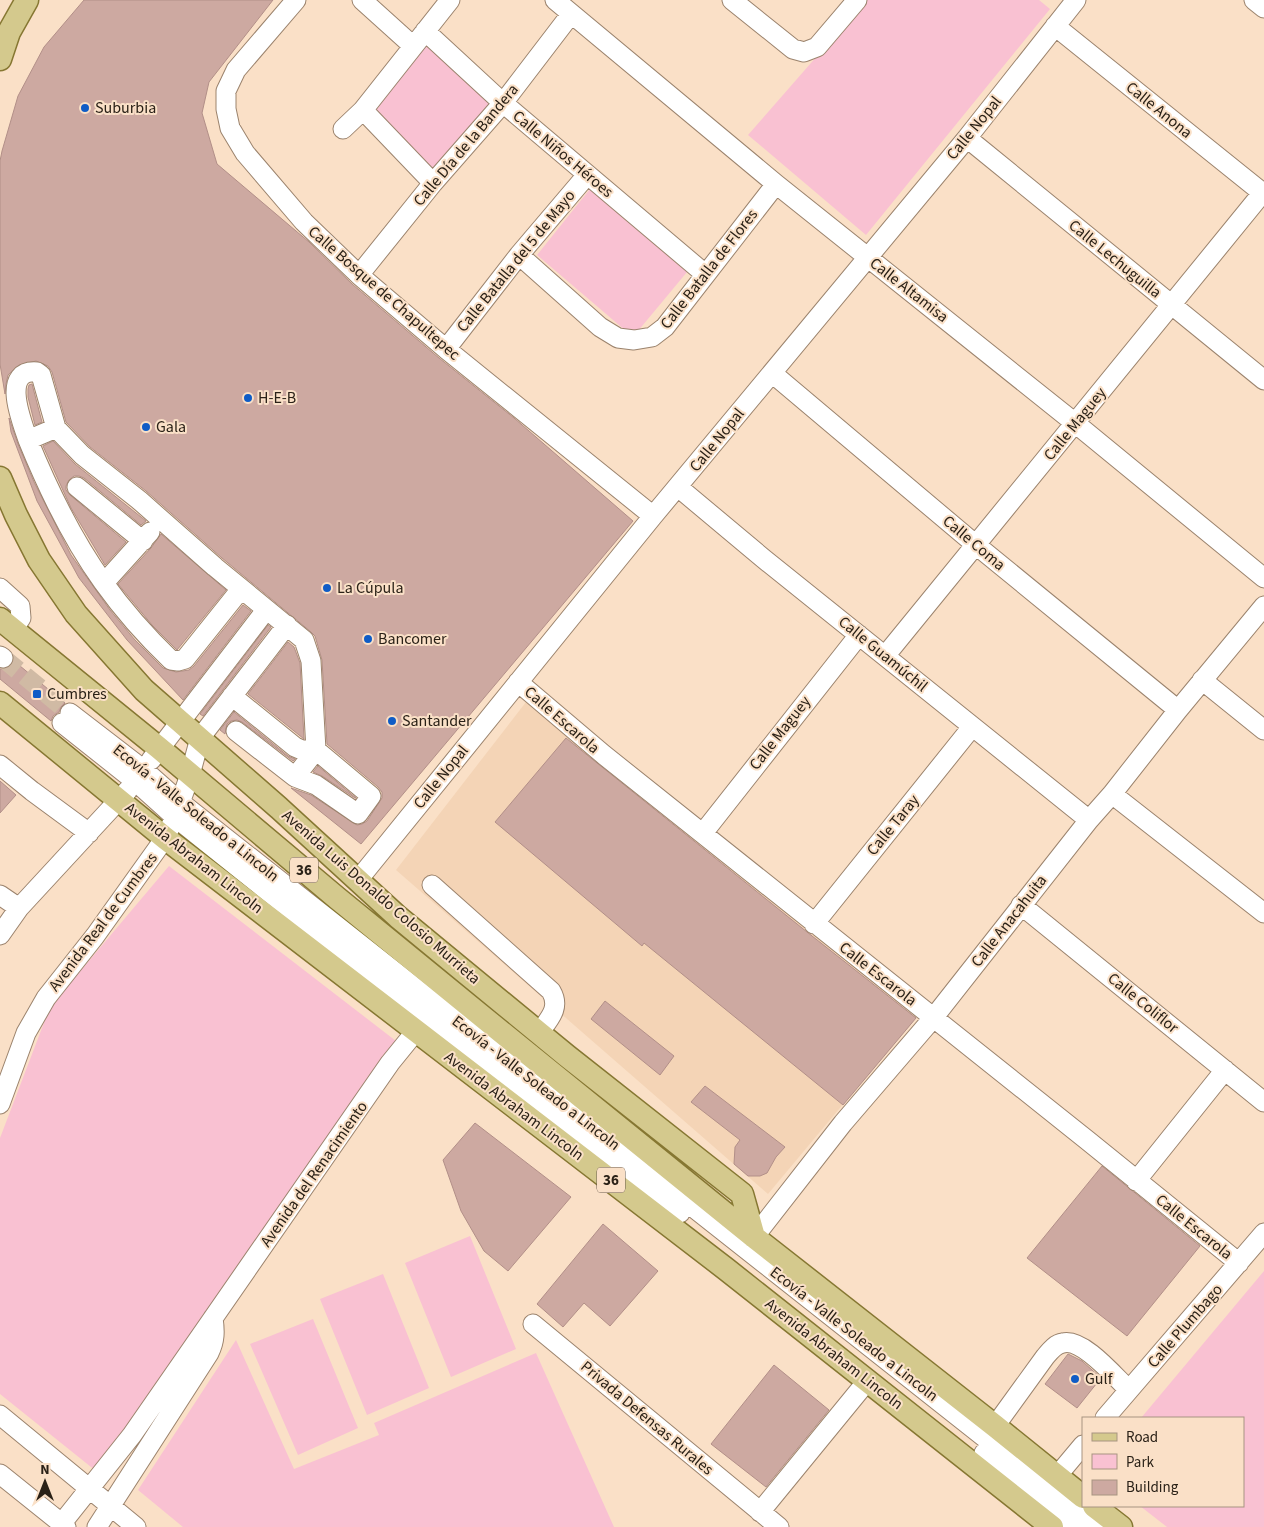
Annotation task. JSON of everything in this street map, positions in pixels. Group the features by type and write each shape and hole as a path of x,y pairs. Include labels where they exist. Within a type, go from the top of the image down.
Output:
{"main road":[{"path":"0,58 10,32 27,0"},
{"name":"Avenida Luis Donaldo Colosio Murrieta","path":"1,484 39,560 76,614 144,690 200,738 398,917 539,1033 742,1194 754,1237"},
{"name":"36","path":"7,624 159,748 336,898 588,1103 1082,1496"},
{"name":"Avenida Abraham Lincoln","path":"0,703 165,838 868,1380 1052,1527"},
{"path":"398,917 418,964"},
{"path":"568,1056 588,1103"},
{"path":"1095,1507 1121,1527"}],"street":[{"name":"Calle Bosque de Chapultepec","path":"296,0 236,70 226,91 226,109 230,128 245,153 304,222 359,275 446,349 652,516"},
{"name":"Calle Niños Héroes","path":"362,0 419,39 503,103 705,274"},
{"path":"343,128 363,110 450,0"},
{"name":"Calle Altamisa","path":"555,0 776,184 1075,422 1264,578"},
{"path":"732,0 793,49 804,52 818,47 857,0"},
{"path":"1254,0 1264,8"},
{"name":"Calle Nopal","path":"358,880 652,516 967,138 1055,26 1071,2"},
{"name":"Calle Día de la Bandera","path":"359,275 433,184 503,103 571,14"},
{"name":"Calle Anona","path":"1055,26 1264,193"},
{"path":"363,110 433,184"},
{"name":"Calle Lechuguilla","path":"967,138 1264,380"},
{"name":"Calle Batalla del 5 de Mayo","path":"446,349 519,255 587,175"},
{"name":"Calle Batalla de Flores","path":"519,255 600,327 618,338 634,340 652,337 665,327 776,184"},
{"name":"Calle Maguey","path":"885,656 1264,193"},
{"path":"241,588 185,659 171,660 150,639 104,583 67,522 28,440 18,405 16,390 20,377 25,373 37,372 41,375 56,428 82,455 139,500 161,520 241,588 266,610 304,640 311,661 316,750 296,777"},
{"name":"Calle Coma","path":"772,372 976,545 1178,710"},
{"path":"28,440 56,428"},
{"path":"77,487 143,541"},
{"name":"Calle Guamúchil","path":"678,487 764,559 1089,820"},
{"path":"104,583 161,520"},
{"path":"0,588 20,606 21,618 7,624"},
{"name":"Calle Anacahuita","path":"754,1237 844,1123 934,1017 1021,905 1202,680 1264,606"},
{"path":"0,935 19,908 140,775 266,610"},
{"path":"200,738 287,625"},
{"name":"Calle Maguey","path":"703,832 859,635"},
{"path":"1202,680 1264,730"},
{"name":"Calle Escarola","path":"518,682 604,755 703,832 814,924 934,1017 1239,1264"},
{"path":"232,696 294,747 302,750 316,750 371,796 358,814 316,785 296,777 236,731"},
{"path":"66,718 140,775 350,958 837,1335 1075,1527"},
{"name":"Calle Taray","path":"814,924 972,727"},
{"name":"Avenida Real de Cumbres","path":"0,1104 26,1033 46,998 95,936 165,838 190,775 200,738"},
{"path":"0,765 89,833"},
{"path":"1112,794 1264,913"},
{"name":"Ecovía - Valle Soleado a Lincoln","path":"178,809 1098,1527"},
{"path":"432,885 551,991 556,1004 554,1012 539,1033"},
{"path":"0,895 19,908"},
{"name":"Calle Coliflor","path":"1021,905 1264,1102"},
{"name":"Avenida del Renacimiento","path":"64,1526 89,1488 132,1435 390,1063 416,1031"},
{"path":"1136,1181 1225,1070"},
{"name":"Calle Plumbago","path":"1106,1417 1239,1264 1264,1232"},
{"path":"97,1527 214,1344 213,1318"},
{"name":"Privada Defensas Rurales","path":"533,1324 779,1527"},
{"path":"995,1426 1045,1357 1053,1348 1063,1342 1074,1342 1084,1348 1129,1390"},
{"path":"760,1512 868,1380"},
{"path":"0,1416 136,1527"},
{"path":"1057,1476 1082,1446"},
{"path":"0,1474 64,1526"}],"shaded area":[{"path":"526,702 916,1017 768,1194 396,870"}],"green space":[{"path":"866,0 1039,0 1050,9 866,235 748,135"},
{"path":"428,44 491,103 433,172 375,110"},
{"path":"590,189 687,272 633,337 537,255"},
{"path":"169,866 396,1041 96,1471 0,1394 0,1138 50,1007"},
{"path":"470,1236 516,1349 451,1377 405,1263"},
{"path":"1264,1271 1264,1527 1167,1527 1141,1507 1244,1507 1244,1417 1142,1417"},
{"path":"383,1274 429,1388 367,1415 320,1299"},
{"path":"313,1319 358,1428 298,1455 250,1344"},
{"path":"236,1340 294,1469 379,1435 374,1423 536,1353 614,1527 183,1527 138,1490"}],"building":[{"name":"H-E-B","path":"84,0 273,0 209,82 202,113 217,164 309,242 352,284 439,358 514,418 633,521 361,844 291,788 311,795 357,825 367,821 382,798 382,792 378,787 327,744 322,660 315,636 146,491 90,447 66,422 52,372 48,366 36,361 19,365 8,375 5,394 0,364 0,161 2,151 18,96 44,47"},
{"path":"32,384 42,422 35,425 28,397 29,385"},
{"path":"9,418 34,482 71,555 110,610 135,640 163,668 176,672 189,670 243,605 251,611 183,700 127,640 79,578 37,501 11,432"},
{"path":"53,441 75,464 146,521 141,525 84,478 74,476 69,480 66,490 70,495 126,542 105,565 71,508 43,446"},
{"path":"161,534 226,590 177,650 152,625 118,584 151,548"},
{"path":"268,625 271,627 203,716 200,714"},
{"path":"288,642 294,647 300,663 304,739 248,694"},
{"name":"Cumbres","path":"14,661 65,703 51,721 0,679 0,669 8,668"},
{"path":"234,712 288,756 295,759 293,761 237,720 227,724 225,734 220,730"},
{"path":"566,738 916,1018 843,1105 644,943 642,946 495,822"},
{"path":"318,766 356,798 313,772"},
{"path":"0,781 16,795 0,813"},
{"path":"605,1001 674,1056 660,1075 591,1019"},
{"path":"705,1086 785,1147 776,1157 767,1173 760,1176 748,1176 734,1164 735,1147 740,1140 691,1102"},
{"path":"475,1123 571,1197 508,1271 484,1251 461,1211 443,1160"},
{"path":"1102,1166 1200,1246 1127,1336 1027,1258"},
{"path":"603,1224 658,1271 610,1326 584,1303 563,1327 537,1304"},
{"name":"Gulf","path":"1068,1354 1082,1361 1101,1378 1077,1408 1045,1384"},
{"path":"774,1365 829,1410 766,1487 711,1444"}],"tunnel":[{"path":"3,658 70,713"}],"place":[{"name":"Suburbia","path":"85,108"},
{"name":"H-E-B","path":"248,398"},
{"name":"Gala","path":"146,427"},
{"name":"La Cúpula","path":"327,588"},
{"name":"Bancomer","path":"368,639"},
{"name":"Cumbres","path":"37,694"},
{"name":"Santander","path":"392,721"},
{"name":"Gulf","path":"1075,1379"}]}
